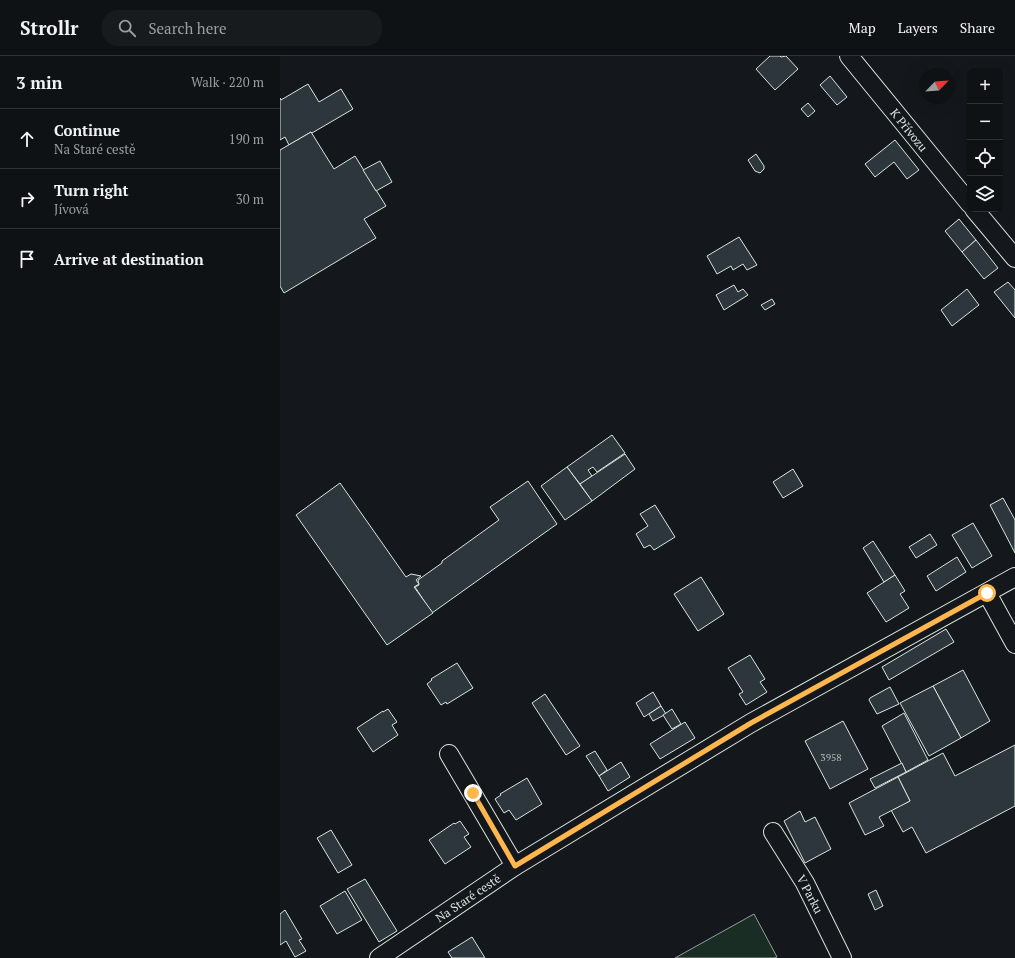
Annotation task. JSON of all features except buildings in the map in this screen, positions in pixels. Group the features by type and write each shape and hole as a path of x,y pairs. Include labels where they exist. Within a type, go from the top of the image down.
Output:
{"street":[{"name":"K Přívozu","path":"849,56 967,200"},
{"path":"977,212 1015,258"},
{"name":"Na Staré cestě","path":"379,958 515,866 751,723 1015,577"},
{"path":"987,593 1015,644"},
{"path":"449,754 515,866"},
{"name":"V Parku","path":"773,832 805,883 842,958"}],"green space":[{"path":"754,914 777,957 675,958"}],"route":[{"path":"473,793 515,866 751,723 987,593"}]}
